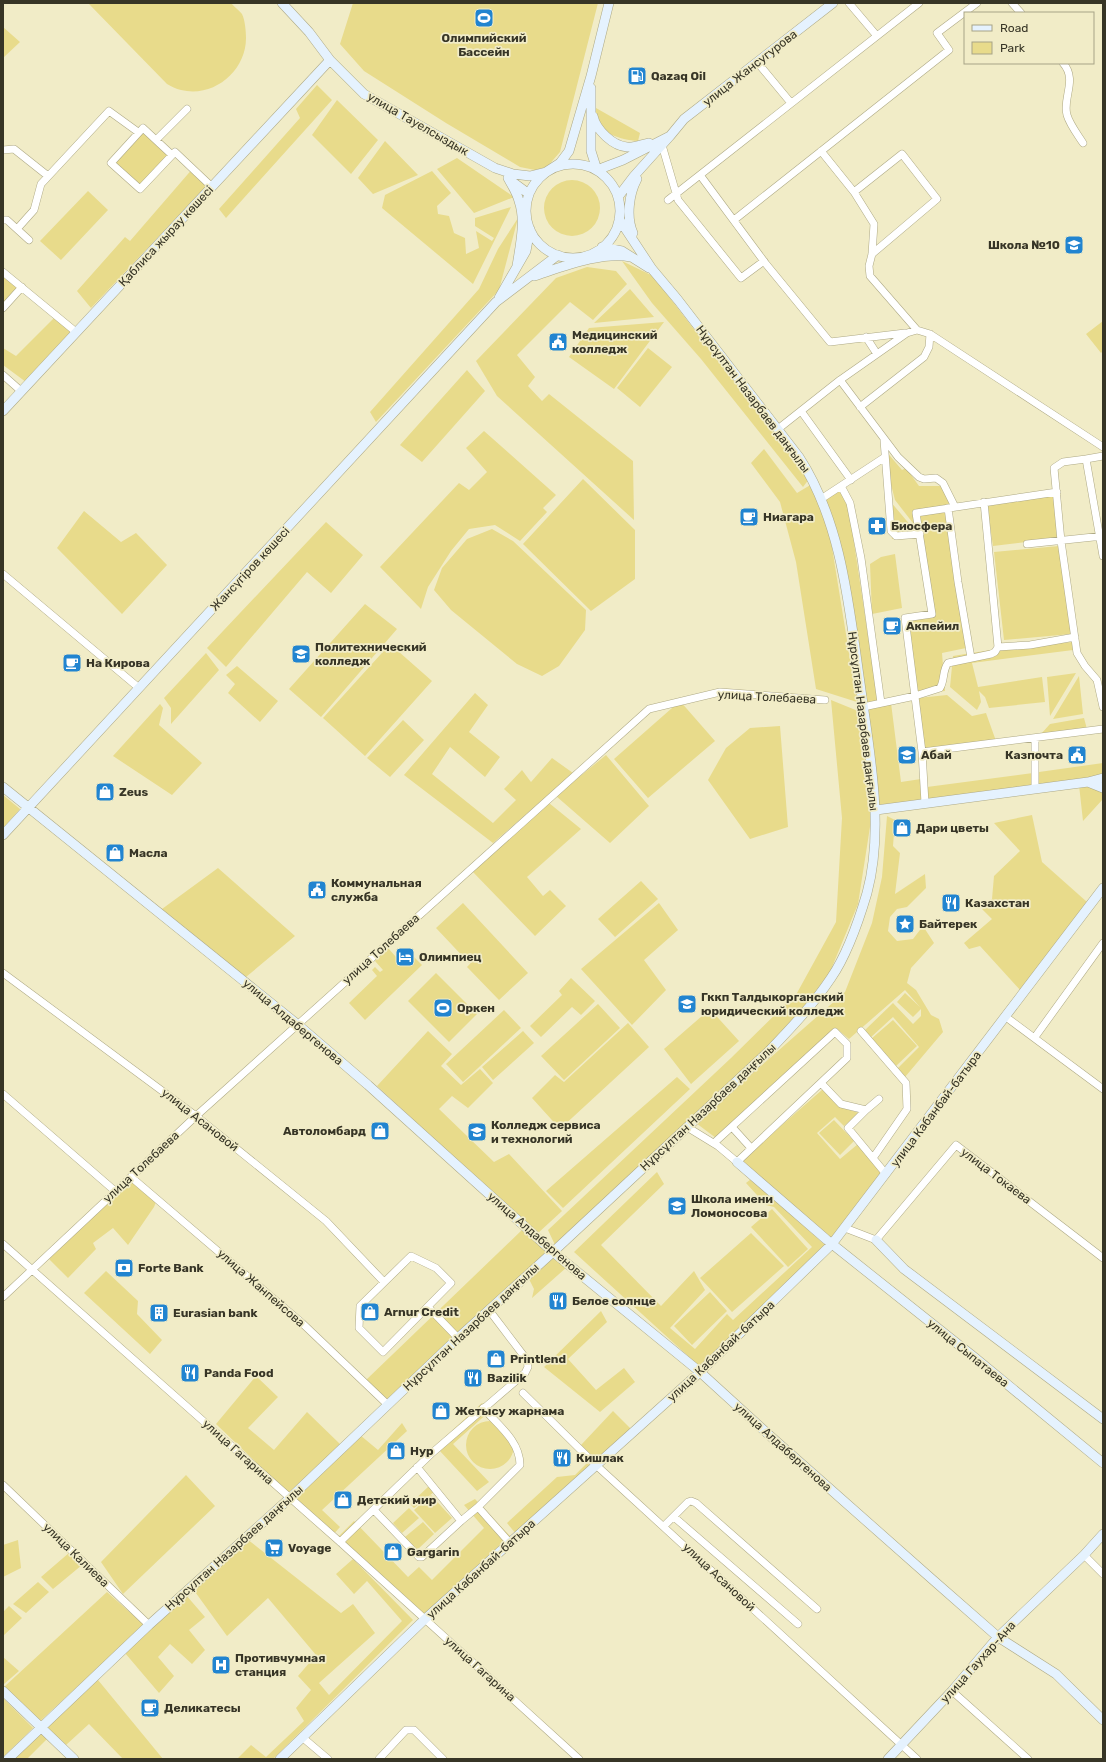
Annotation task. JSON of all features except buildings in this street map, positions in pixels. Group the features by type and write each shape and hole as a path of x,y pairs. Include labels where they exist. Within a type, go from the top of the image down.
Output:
{"main road":[{"name":"улица Тауелсыздык","path":"282,3 309,32 330,60 364,94 510,176 529,194"},
{"path":"546,172 558,166 572,164 585,165 597,170 614,187 620,208 619,219 616,230 602,247 589,255 574,257 558,255 546,249 537,240 530,229 526,206 529,194 536,182 546,172 560,163 569,151 591,76 609,3"},
{"name":"улица Жансугурова","path":"618,197 661,143 670,136 684,119 833,3"},
{"name":"Қаблиса жырау көшесі","path":"3,411 330,60"},
{"path":"591,76 591,151 597,170"},
{"path":"591,106 594,120 599,129 618,144 628,147 661,143"},
{"path":"517,266 522,229 520,201 510,176 542,171 557,162 572,143"},
{"name":"улица Жансугурова","path":"597,170 661,143"},
{"path":"641,253 628,223 632,188 646,162"},
{"name":"улица Тауелсыздык","path":"510,176 530,176 546,172"},
{"path":"619,219 652,269"},
{"path":"496,302 526,251 530,229"},
{"path":"602,247 622,251 652,269"},
{"path":"496,302 558,255"},
{"path":"528,277 568,265 602,258 623,256 632,257"},
{"name":"Нұрсұлтан Назарбаев даңғылы","path":"8,1759 149,1625 290,1498 458,1338 553,1252 796,1023 815,1001 832,977 847,946 868,891 876,810 849,611 832,527 810,474 778,429 678,300 652,269"},
{"name":"Жансүгіров көшесі","path":"3,835 496,302"},
{"path":"876,810 1088,782 1103,778"},
{"path":"1088,782 1103,788"},
{"name":"улица Алдабергенова","path":"3,787 27,808 297,1024 368,1085 553,1252 700,1372 998,1637 1056,1674 1103,1720"},
{"name":"улица Кабанбай-батыра","path":"280,1759 425,1619 700,1372 832,1244 1103,888"},
{"name":"улица Сыпатаева","path":"737,1162 832,1244 974,1357 1103,1463"},
{"path":"876,1240 904,1269 1103,1419"},
{"name":"улица Гаухар-Ана","path":"888,1759 902,1746 952,1691 998,1637 1084,1555 1103,1534"},
{"path":"3,1691 74,1759"}],"street":[{"path":"848,3 877,36"},
{"path":"668,200 918,3"},
{"path":"965,12 977,3"},
{"path":"1012,3 1020,12"},
{"path":"734,220 950,50 937,33 964,13"},
{"path":"757,62 791,103"},
{"path":"1064,64 1066,66 1070,83 1066,109 1067,116 1082,143"},
{"path":"156,140 187,109"},
{"path":"17,229 34,210 41,184 109,111 138,132"},
{"path":"172,155 143,128 111,163 140,189 175,152 212,187"},
{"path":"661,143 678,200 741,278 764,260"},
{"path":"3,150 14,149 48,176"},
{"path":"821,151 854,192 874,224 870,276 917,330 930,334 1103,447"},
{"path":"854,192 902,154 937,199 872,254"},
{"path":"700,175 764,260 830,342 907,333 917,330"},
{"path":"3,220 7,220 29,240"},
{"path":"3,272 76,332"},
{"path":"3,308 22,287"},
{"path":"778,429 840,380 907,333"},
{"path":"860,407 924,357 929,347 930,334"},
{"path":"866,337 877,354"},
{"path":"3,375 21,391"},
{"path":"840,380 898,457 919,477 924,479 936,478 943,483 951,507 958,582 971,658"},
{"path":"801,411 851,480"},
{"path":"884,440 891,531 896,536 920,534"},
{"path":"1103,456 1063,462 1054,468 1061,540 1078,653 1085,666 1097,680 1103,707"},
{"path":"821,499 885,457"},
{"path":"1086,458 1102,536 1103,556"},
{"path":"841,486 850,503 861,558 881,703"},
{"path":"925,803 922,752 905,618 932,614 916,513 1057,492"},
{"path":"863,707 915,696 940,688 943,682 944,671 948,664 996,652 998,647 984,502"},
{"path":"1027,544 1102,536"},
{"path":"3,574 140,688"},
{"path":"998,647 1030,645 1075,637"},
{"name":"улица Толебаева","path":"3,1297 115,1191 297,1024 649,709 720,692 825,700"},
{"path":"922,752 1103,729"},
{"path":"1035,738 1036,789"},
{"path":"1035,1037 1103,943"},
{"name":"улица Асановой","path":"3,974 196,1116 326,1221 384,1282"},
{"path":"1006,1017 1035,1037 1103,1089"},
{"path":"861,1031 906,1083 907,1109 873,1158"},
{"path":"687,1127 714,1143 737,1162 847,1058 847,1044 835,1032 714,1143"},
{"path":"821,1083 841,1104 866,1110"},
{"path":"3,1094 115,1191"},
{"path":"878,1099 848,1128 886,1174"},
{"path":"732,1127 751,1148"},
{"name":"улица Токаева","path":"876,1240 956,1145 1103,1258"},
{"name":"улица Жанпейсова","path":"131,1177 302,1323 388,1405"},
{"path":"845,1228 876,1240"},
{"name":"улица Гагарина","path":"3,1244 340,1542 579,1759"},
{"path":"411,1256 436,1268 451,1283 428,1307 383,1352 358,1328 360,1306 411,1256"},
{"path":"428,1307 458,1338"},
{"path":"340,1542 417,1467 525,1372 528,1367 528,1360 489,1310"},
{"name":"улица Асановой","path":"523,1393 597,1466 916,1759"},
{"path":"374,1510 419,1557 422,1557 478,1507 520,1465 520,1456 516,1445 483,1408"},
{"path":"417,1467 462,1521"},
{"name":"улица Калиева","path":"3,1485 149,1625"},
{"path":"664,1526 688,1502 691,1501 696,1503 817,1608"},
{"path":"478,1507 510,1543"},
{"path":"674,1517 798,1624"},
{"path":"1084,1555 1103,1574"},
{"path":"952,1691 1028,1759"},
{"path":"379,1759 406,1730 414,1730 443,1759"},
{"path":"302,1737 328,1759"}],"green space":[{"path":"88,3 231,3 242,14 244,19 246,35 245,50 234,71 216,86 205,90 179,90 167,84"},
{"path":"353,3 598,3 560,152 547,167 535,170 520,167 446,123 364,71 340,44"},
{"path":"3,27 20,42 3,58"},
{"path":"317,85 332,100 226,218 219,209 300,118 296,109"},
{"path":"337,100 378,140 351,174 312,135"},
{"path":"596,108 640,133 638,141 623,139 608,133 598,123"},
{"path":"143,132 168,154 140,185 115,162"},
{"path":"385,141 418,175 373,194 358,178"},
{"path":"457,158 514,197 474,213 437,169"},
{"path":"194,167 211,181 91,308 77,291 125,237 130,241"},
{"path":"432,171 451,193 437,206 438,214 449,216 454,233 465,238 466,254 479,248 476,231 492,241 494,238 475,226 475,218 511,207 473,284 382,208 385,195"},
{"path":"566,180 578,180 592,188 600,202 598,219 592,228 578,236 566,236 556,231 549,224 544,214 544,202 549,192 556,185"},
{"path":"88,191 108,210 61,260 40,241"},
{"path":"518,218 499,290 376,422 370,412 479,289 498,249"},
{"path":"622,261 653,276 809,479 803,487 701,359 652,303"},
{"path":"587,267 616,271 627,284 593,320 570,302 517,355 535,377 528,386 542,401 549,394 633,461 634,520 497,396 476,361 556,278"},
{"path":"3,275 17,287 3,303"},
{"path":"630,289 654,317 594,323"},
{"path":"54,318 72,332 26,382 3,365 3,348 16,356"},
{"path":"1103,321 1103,351 1101,353 1086,334"},
{"path":"664,322 614,389 569,357 589,328"},
{"path":"648,348 672,367 640,407 617,388"},
{"path":"467,370 485,391 422,462 400,445"},
{"path":"484,431 556,495 543,508 547,512 520,541 495,525 469,529 451,551 428,587 421,609 380,567 459,483 469,490 487,472 466,448"},
{"path":"764,449 797,493 812,484 829,529 857,702 816,689 796,562 780,502 751,463"},
{"path":"885,450 902,470 906,468 919,486 942,486 951,505 914,511 916,527 895,500 885,461"},
{"path":"583,479 635,530 635,579 591,611 523,544"},
{"path":"841,490 848,503 878,702 866,703 824,500"},
{"path":"1054,496 1057,538 993,546 987,505"},
{"path":"890,501 917,533 892,539"},
{"path":"946,510 966,648 942,653 945,691 916,694 907,619 933,615 918,514"},
{"path":"84,511 121,542 136,533 167,565 122,614 57,548"},
{"path":"326,522 363,555 331,593 307,572 226,667 207,648"},
{"path":"492,529 513,541 586,610 585,630 559,666 542,676 517,664 451,610 434,590 442,568 467,539"},
{"path":"1059,546 1071,634 1004,640 994,552"},
{"path":"895,554 902,608 872,614 870,564 881,557"},
{"path":"365,604 397,629 321,717 289,689"},
{"path":"1073,642 1073,650 972,663 978,687 1042,677 1045,702 989,708 985,697 979,691 981,702 977,710 950,687 953,656 1003,648"},
{"path":"390,644 432,681 365,756 323,718"},
{"path":"206,653 219,670 171,724 171,708 164,698"},
{"path":"237,666 278,701 260,722 228,693 235,684 226,675"},
{"path":"1076,673 1050,716 1047,677"},
{"path":"1079,676 1083,714 1053,719"},
{"path":"475,693 488,705 469,732 500,757 485,777 450,747 432,774 493,823 516,800 504,789 522,770 531,782 552,758 573,773 493,843 404,775"},
{"path":"947,695 972,716 986,713 996,741 925,749 918,698"},
{"path":"831,700 858,711 872,814 858,904 830,972 777,1042 555,1245 548,1230 731,1058 797,993 836,922 842,818"},
{"path":"680,701 715,741 648,798 614,759"},
{"path":"891,703 901,782 921,779 923,801 878,807 866,708"},
{"path":"160,704 163,708 159,725 202,763 172,795 113,756"},
{"path":"1084,718 1087,729 1041,734 1050,724"},
{"path":"403,720 424,740 390,777 367,758"},
{"path":"780,726 788,827 750,839 708,780 726,748 750,728"},
{"path":"606,755 649,806 610,843 556,796"},
{"path":"1103,763 1103,779 1037,785 1039,772"},
{"path":"1033,773 1033,787 927,799 927,787"},
{"path":"1079,785 1103,792 1103,799 1083,821"},
{"path":"3,795 20,809 3,828"},
{"path":"549,803 581,829 527,877 543,896 550,890 566,906 535,936 472,871"},
{"path":"1032,815 1042,862 1087,902 1021,991 980,946 969,949 964,943 992,919 982,909 992,899 994,876 1020,851 994,823"},
{"path":"887,816 895,820 893,846 900,853 895,894 925,874 926,888 907,907 897,909 890,917 888,931 897,941 913,939 923,926 934,943 911,968 907,983 916,990 931,1015 939,1019 943,1032 905,1077 897,1069 919,1047 893,1017 870,1038 865,1030 893,1003 913,1024 921,1016 921,1009 913,1017 897,1002 905,993 920,1007 905,990 849,1039 836,1028 716,1138 696,1123 845,992 872,923 882,877"},
{"path":"218,868 295,936 246,977 162,909"},
{"path":"641,881 658,899 615,937 598,919"},
{"path":"463,903 528,973 499,1000 467,967 482,951 469,963 436,928"},
{"path":"659,903 678,930 644,960 666,990 632,1025 581,969"},
{"path":"388,948 396,957 405,948 422,965 365,1020 349,1003 377,976 372,970 375,967 380,972 383,970 375,961"},
{"name":"Оркен","path":"436,973 477,1014 449,1042 408,1001"},
{"path":"571,978 595,1001 581,1015 572,1007 541,1037 530,1026 562,995 559,991"},
{"path":"598,1004 620,1028 564,1080 541,1056"},
{"path":"710,1009 739,1041 691,1084 664,1049"},
{"name":"Оркен","path":"504,1010 521,1028 463,1082 446,1064"},
{"path":"893,1020 917,1046 896,1066 871,1039"},
{"path":"628,1023 649,1047 560,1129 532,1098 555,1075 564,1082"},
{"path":"428,1031 452,1054 441,1066 461,1085 480,1069 493,1083 468,1108 452,1096 439,1109 494,1162 509,1154 562,1211 537,1234 377,1086"},
{"name":"Оркен","path":"523,1031 534,1043 493,1080 482,1067"},
{"path":"677,1077 690,1089 563,1208 546,1191"},
{"path":"823,1089 840,1107 859,1113 844,1126 835,1117 817,1133 840,1159 858,1144 883,1174 831,1240 741,1161"},
{"path":"834,1120 854,1141 840,1155 819,1133"},
{"path":"657,1172 664,1184 601,1245 661,1306 694,1271 705,1290 670,1328 695,1349 727,1314 733,1320 812,1247 774,1207 766,1205 746,1183 751,1179 826,1246 699,1366 574,1252"},
{"path":"131,1181 156,1202 154,1207 128,1245 113,1228 93,1243 96,1249 68,1278 49,1259"},
{"path":"772,1209 808,1249 788,1267 751,1227"},
{"path":"523,1229 547,1251 387,1399 366,1380"},
{"path":"751,1233 784,1266 732,1312 700,1278"},
{"path":"554,1255 567,1267 532,1298 534,1289 529,1279"},
{"path":"106,1271 138,1301 137,1314 162,1340 150,1354 84,1293"},
{"path":"710,1292 727,1311 692,1345 674,1326"},
{"path":"601,1311 607,1322 568,1359 596,1390 624,1368 635,1382 600,1412 544,1367"},
{"path":"256,1376 278,1397 248,1428 274,1450 307,1412 341,1445 288,1493 216,1424"},
{"path":"482,1403 490,1411 453,1444 489,1482 477,1491 439,1450 448,1442 445,1437"},
{"path":"613,1411 633,1431 598,1461 581,1445"},
{"path":"485,1421 495,1421 507,1428 514,1440 514,1450 507,1462 495,1469 485,1469 477,1465 470,1458 466,1450 466,1440 470,1432 477,1425"},
{"path":"402,1423 407,1431 322,1510 340,1527 332,1536 292,1500 360,1435 378,1450"},
{"path":"587,1463 592,1467 516,1534 507,1523 557,1477 575,1475"},
{"path":"186,1475 215,1506 123,1594 101,1562"},
{"path":"429,1486 434,1492 414,1508 410,1504"},
{"path":"431,1495 452,1518 435,1533 414,1510"},
{"path":"475,1499 512,1538 425,1616 338,1537 354,1521 408,1577 419,1567 432,1580 484,1528 464,1505"},
{"path":"409,1508 419,1518 402,1533 393,1523"},
{"path":"423,1522 434,1534 417,1550 405,1537"},
{"path":"247,1539 341,1613 353,1604 375,1633 319,1683 329,1695 402,1621 367,1581 354,1594 336,1574 353,1559 413,1620 273,1759 237,1759 251,1745 266,1757 304,1721 296,1708 311,1690 298,1676 316,1655 268,1598 227,1636 193,1589"},
{"path":"18,1540 21,1568 3,1577 3,1545"},
{"path":"70,1552 82,1565 53,1589 41,1577"},
{"path":"38,1582 49,1592 26,1613 13,1604"},
{"path":"107,1592 144,1625 39,1722 4,1687"},
{"path":"186,1595 205,1617 189,1630 205,1650 192,1664 170,1644 158,1657 174,1676 159,1693 125,1653"},
{"path":"9,1606 22,1618 3,1636 3,1612"},
{"path":"3,1657 19,1671 4,1684 3,1684"},
{"path":"98,1680 163,1759 123,1759 89,1724 66,1745 46,1727"},
{"path":"3,1698 33,1728 3,1757"},
{"path":"40,1732 47,1739 27,1759 12,1759"}],"place":[{"name":"Олимпийский Бассейн","path":"484,18"},
{"name":"Qazaq Oil","path":"637,76"},
{"name":"Школа №10","path":"1074,245"},
{"name":"Медицинский колледж","path":"558,342"},
{"name":"Ниагара","path":"749,517"},
{"name":"Биосфера","path":"877,526"},
{"name":"Акпейил","path":"892,626"},
{"name":"Политехнический колледж","path":"301,654"},
{"name":"На Кирова","path":"72,663"},
{"name":"Абай","path":"907,755"},
{"name":"Казпочта","path":"1077,755"},
{"name":"Zeus","path":"105,792"},
{"name":"Дари цветы","path":"902,828"},
{"name":"Масла","path":"115,853"},
{"name":"Коммунальная служба","path":"317,890"},
{"name":"Казахстан","path":"951,903"},
{"name":"Байтерек","path":"905,924"},
{"name":"Олимпиец","path":"405,957"},
{"name":"Гккп Талдыкорганский юридический колледж","path":"687,1004"},
{"name":"Оркен","path":"443,1008"},
{"name":"Автоломбард","path":"380,1131"},
{"name":"Колледж сервиса и технологий","path":"477,1132"},
{"name":"Школа имени Ломоносова","path":"677,1206"},
{"name":"Forte Bank","path":"124,1268"},
{"name":"Белое солнце","path":"558,1301"},
{"name":"Arnur Credit","path":"370,1312"},
{"name":"Eurasian bank","path":"159,1313"},
{"name":"Printlend","path":"496,1359"},
{"name":"Panda Food","path":"190,1373"},
{"name":"Bazilik","path":"473,1378"},
{"name":"Жетысу жарнама","path":"441,1411"},
{"name":"Нур","path":"396,1451"},
{"name":"Кишлак","path":"562,1458"},
{"name":"Детский мир","path":"343,1500"},
{"name":"Voyage","path":"274,1548"},
{"name":"Gargarin","path":"393,1552"},
{"name":"Противчумная станция","path":"221,1665"},
{"name":"Деликатесы","path":"150,1708"}]}
